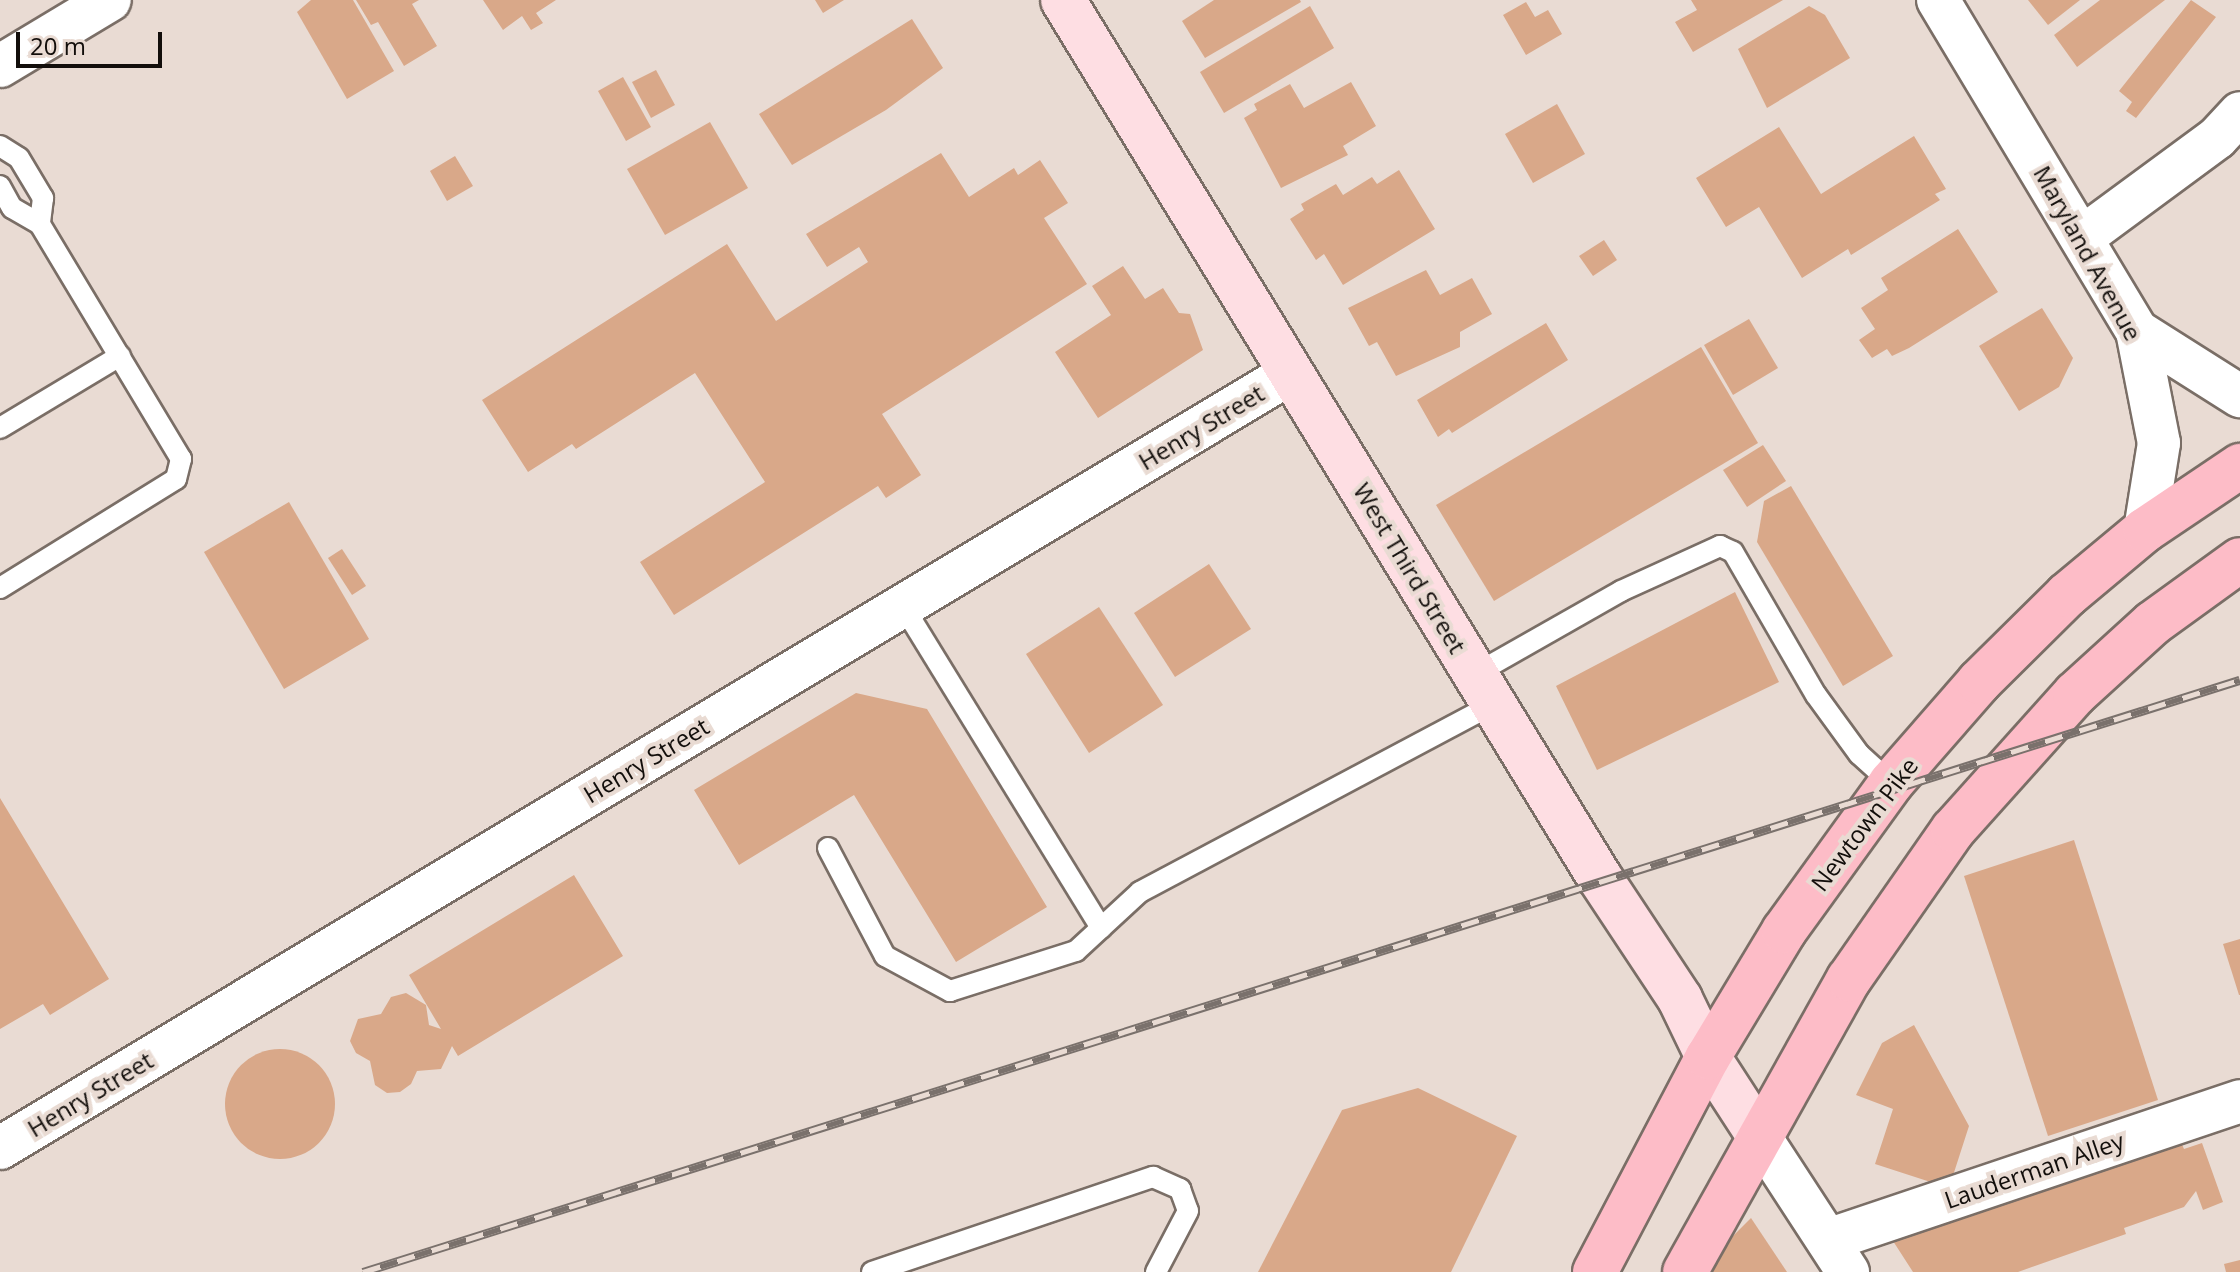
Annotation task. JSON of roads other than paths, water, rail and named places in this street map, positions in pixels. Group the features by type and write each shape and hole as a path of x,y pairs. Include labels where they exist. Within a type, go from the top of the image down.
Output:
{"main road":[{"name":"West Third Street","path":"1063,0 1484,689 1680,999 1708,1057 1758,1134"},
{"name":"Newtown Pike","path":"1595,1272 1708,1057 1784,931 1891,783 1979,682 2067,595 2145,530 2240,466"},
{"path":"1685,1272 1758,1134 1849,979 1963,818 2075,694 2153,623 2240,560"}],"street":[{"path":"0,66 110,0"},
{"name":"Maryland Avenue","path":"1938,0 2084,236 2137,331 2159,443 2145,530"},
{"path":"2084,236 2217,138 2240,113"},
{"path":"2137,331 2240,396"},
{"name":"Henry Street","path":"0,1148 1291,373"},
{"name":"Lauderman Alley","path":"1838,1256 2240,1101"},
{"path":"1758,1134 1838,1256"}],"lane":[{"path":"0,147 19,158 43,198 40,224"},
{"path":"0,186 12,208 40,224 181,459 176,479 0,588"},
{"path":"0,428 120,356"},
{"path":"828,848 885,956 950,991 1076,951 1140,892 1484,689 1621,591 1720,546 1733,552 1816,695 1859,754 1891,783"},
{"path":"903,606 1101,928"},
{"path":"872,1272 1153,1177 1180,1189 1188,1211 1156,1272"}],"railway":[{"path":"363,1272 2240,680"}]}
